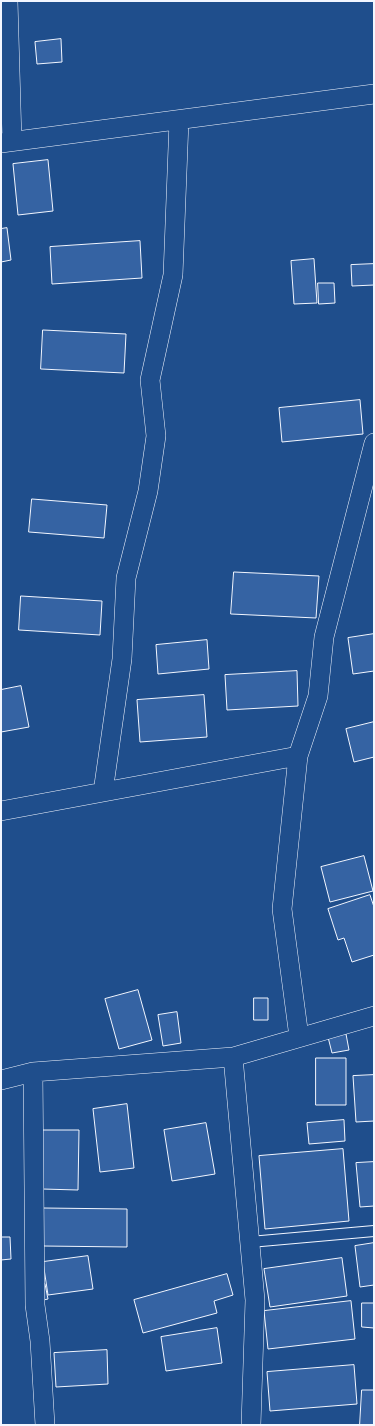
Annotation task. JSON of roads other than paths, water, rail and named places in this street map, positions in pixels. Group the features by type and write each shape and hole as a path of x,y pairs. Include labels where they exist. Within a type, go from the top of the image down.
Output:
{"street":[{"path":"8,1 7,142 179,121 374,94"},
{"path":"102,792 122,659 126,578 148,491 156,436 150,380 173,275 179,121"},
{"path":"299,1037 282,909 298,756 318,696 324,637 374,443"},
{"path":"1,811 298,756"},
{"path":"2,1076 33,1072 233,1057 374,1016"},
{"path":"233,1057 255,1300 251,1425"},
{"path":"33,1072 35,1305 40,1341 45,1425"}],"lane":[{"path":"250,1242 374,1231"}]}
